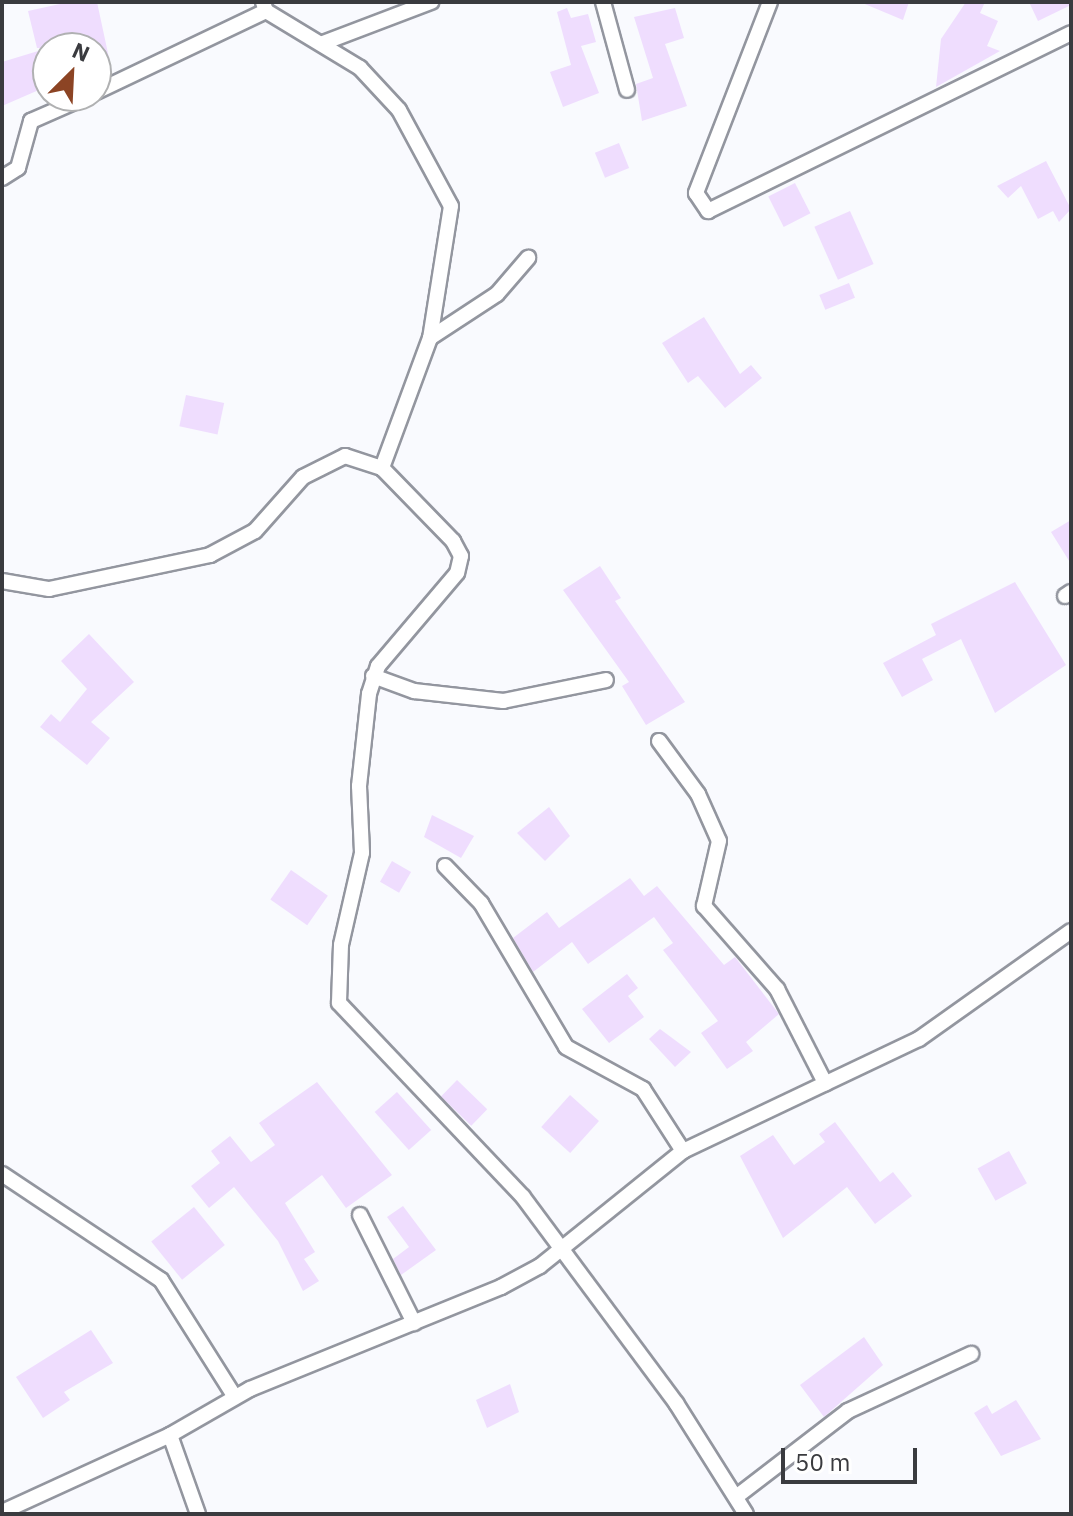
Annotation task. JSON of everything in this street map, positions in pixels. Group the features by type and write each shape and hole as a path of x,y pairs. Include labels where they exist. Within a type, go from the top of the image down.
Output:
{"street":[{"path":"323,43 431,2"},
{"path":"603,2 627,90"},
{"path":"770,2 696,193 708,211 1071,33"},
{"path":"112,84 264,6 323,43 399,110 447,190 452,230 430,338 382,468"},
{"path":"2,178 18,168 31,121 52,112"},
{"path":"430,338 497,294 528,258"},
{"path":"2,581 49,589 167,569 255,531 303,477 333,459 358,457 382,468 453,541 461,565 373,676 359,786 362,853 341,945 339,1003 523,1197 746,1514"},
{"path":"373,676 414,691 503,701 606,680"},
{"path":"659,741 698,794 719,841 704,906 777,989 825,1083"},
{"path":"445,866 481,903 566,1047 643,1089 683,1151"},
{"path":"2,1512 170,1435 235,1397 501,1287 560,1249 683,1151 919,1039 1071,931"},
{"path":"2,1174 161,1280 235,1397"},
{"path":"360,1215 414,1323"},
{"path":"736,1497 848,1411 971,1354"},
{"path":"170,1435 198,1514"}],"building":[{"path":"69,2 97,2 103,32 33,32 28,11"},
{"path":"860,2 909,2 903,20"},
{"path":"966,2 985,2 980,13 998,21 987,46 1000,51 936,87 941,39"},
{"path":"1029,2 1071,2 1071,5 1038,21"},
{"path":"567,8 571,18 588,14 596,42 581,46 599,93 563,107 550,72 571,65 557,12"},
{"path":"675,8 684,38 665,44 687,106 642,121 636,84 653,78 634,17"},
{"path":"32,53 32,93 2,106 2,62"},
{"path":"619,143 629,168 605,178 595,153"},
{"path":"1046,161 1071,209 1059,222 1053,211 1038,219 1021,186 1008,198 997,186"},
{"path":"795,183 810,213 784,227 768,197"},
{"path":"850,211 874,264 838,280 814,227"},
{"path":"849,283 855,298 825,310 819,295"},
{"path":"704,317 740,374 751,365 762,378 725,408 698,376 688,383 662,343"},
{"path":"186,395 224,403 217,434 179,426"},
{"path":"1071,520 1071,564 1051,532"},
{"path":"600,566 621,598 615,601 685,702 646,725 622,686 629,682 563,590"},
{"path":"1015,582 1066,665 995,713 961,639 922,659 933,680 902,697 883,663 936,635 931,624"},
{"path":"89,634 134,682 91,722 110,738 87,765 40,727 51,714 60,722 87,689 61,661"},
{"path":"549,807 570,836 545,861 517,833"},
{"path":"432,815 474,836 461,858 424,837"},
{"path":"392,861 411,872 399,893 380,882"},
{"path":"291,870 328,896 307,925 270,899"},
{"path":"630,878 644,896 657,886 724,965 735,957 779,1014 746,1042 753,1051 727,1069 701,1033 718,1021 663,950 673,943 654,917 588,964 572,942 533,972 513,938 547,912 559,928"},
{"path":"627,974 638,988 628,996 644,1017 609,1043 582,1009"},
{"path":"660,1029 691,1052 675,1067 649,1039"},
{"path":"457,1080 487,1109 471,1126 441,1097"},
{"path":"317,1082 392,1175 346,1208 322,1175 285,1203 315,1252 304,1259 319,1281 303,1291 278,1241 234,1187 209,1208 191,1186 220,1163 211,1151 230,1136 251,1162 275,1145 259,1123"},
{"path":"397,1092 431,1130 409,1150 375,1112"},
{"path":"570,1095 599,1121 570,1153 541,1127"},
{"path":"835,1122 880,1182 893,1172 912,1196 875,1224 847,1187 783,1238 740,1156 773,1135 794,1165 825,1142 819,1134"},
{"path":"1009,1151 1027,1183 995,1201 978,1168"},
{"path":"403,1206 436,1250 401,1275 393,1259 409,1247 387,1217"},
{"path":"194,1207 225,1245 182,1280 151,1242"},
{"path":"91,1330 113,1363 64,1392 70,1400 43,1418 16,1377"},
{"path":"864,1337 883,1365 824,1417 800,1385"},
{"path":"510,1384 519,1412 487,1428 476,1400"},
{"path":"1016,1400 1041,1439 1001,1456 974,1413 987,1405 992,1414"}]}
